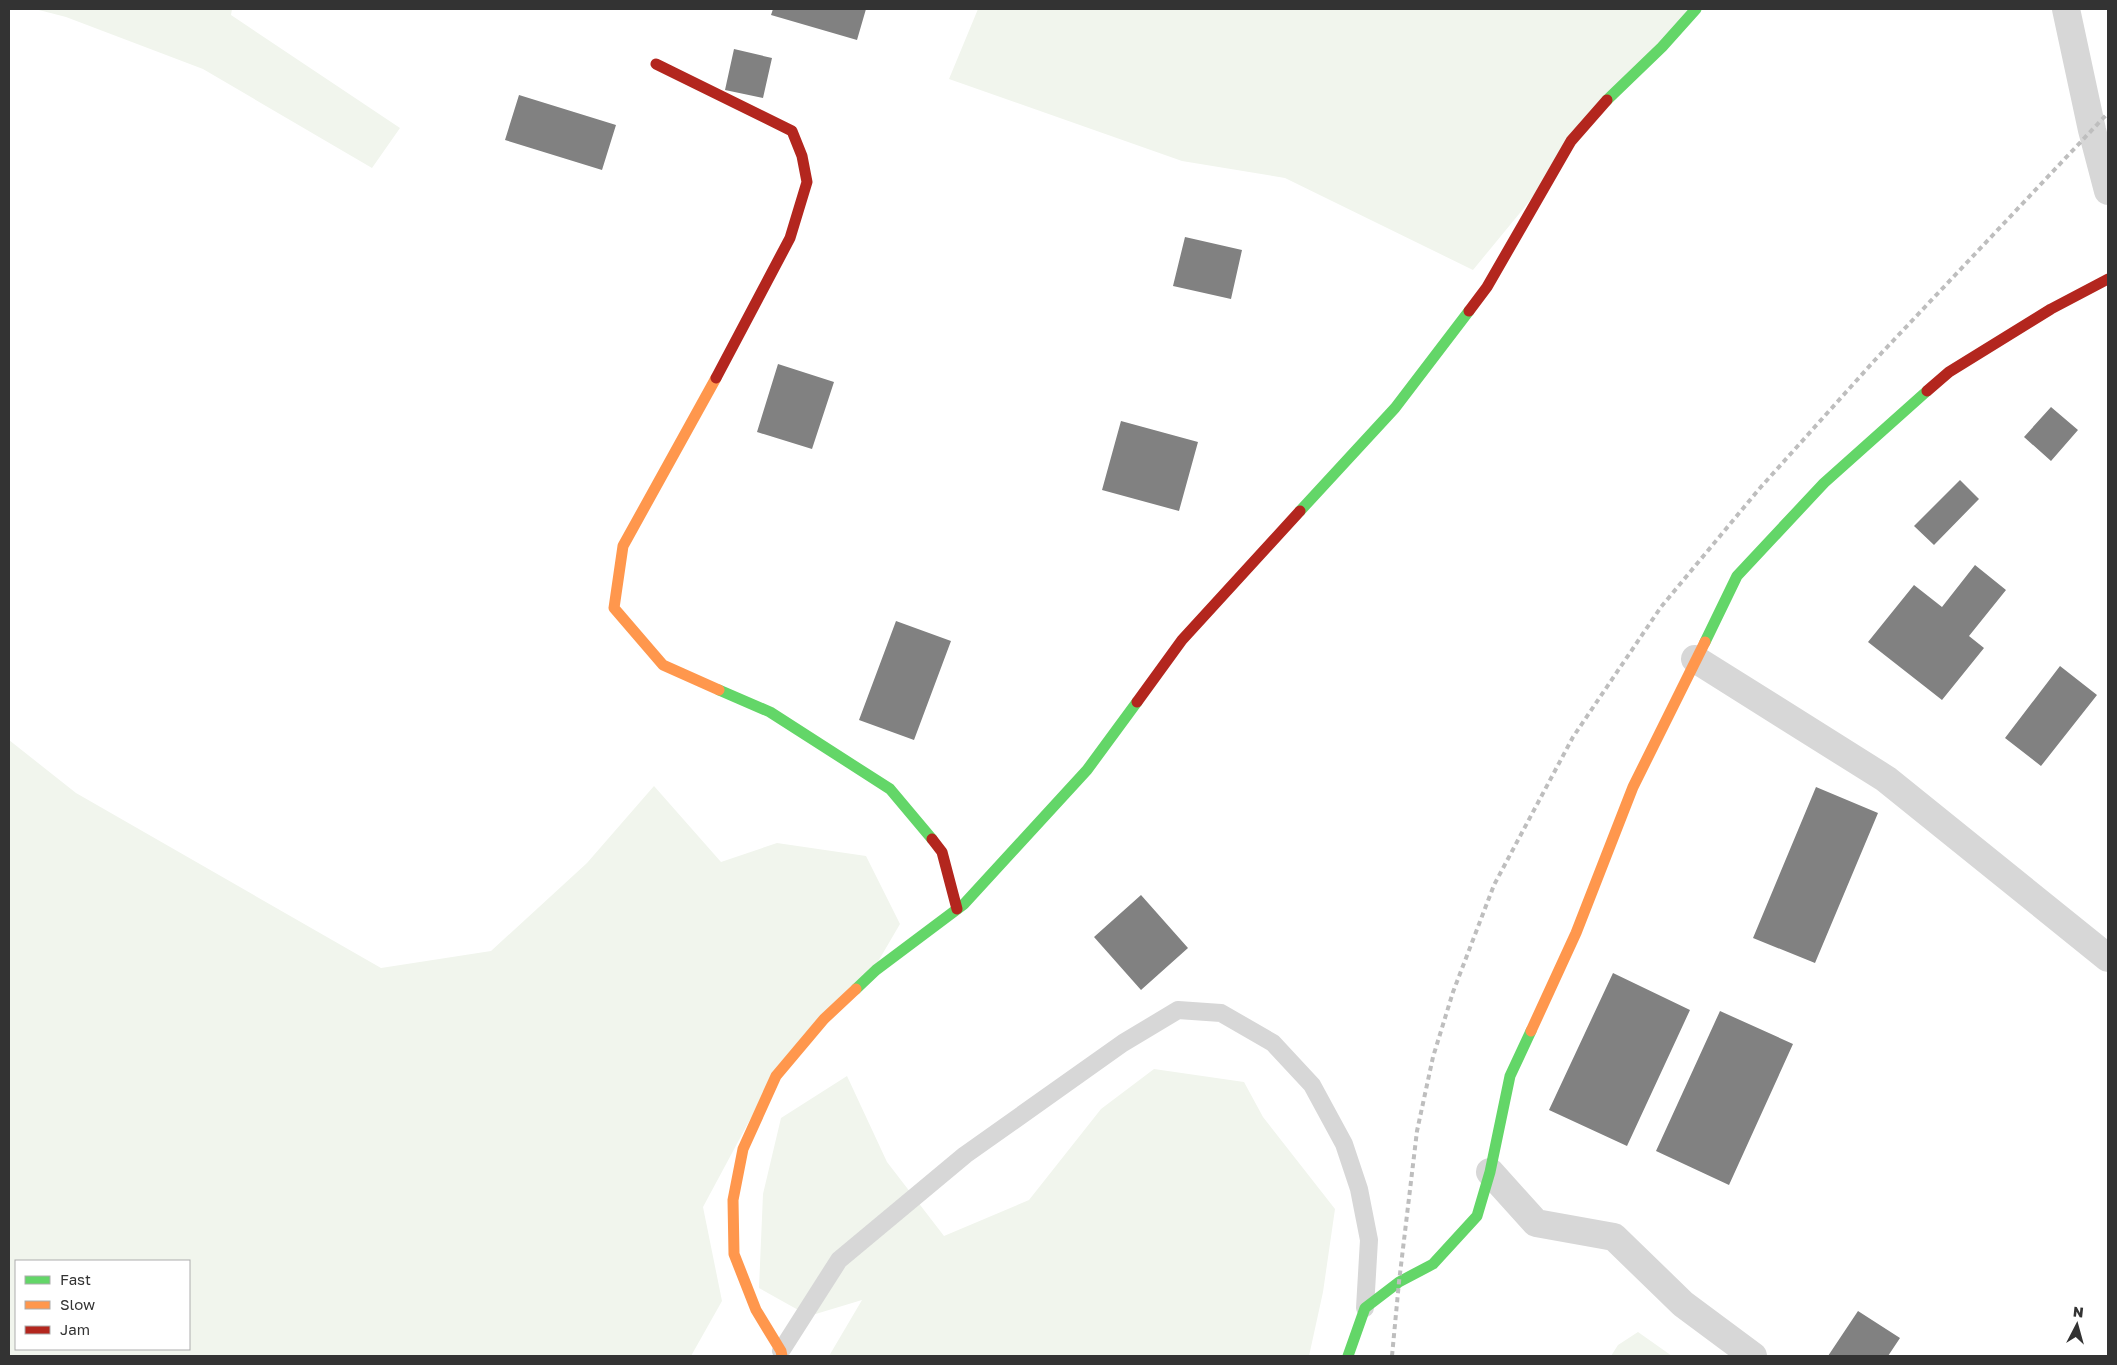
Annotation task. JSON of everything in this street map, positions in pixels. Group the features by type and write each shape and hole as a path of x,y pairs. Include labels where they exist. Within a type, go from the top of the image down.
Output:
{"street":[{"path":"781,1354 756,1310 734,1254 733,1200 742,1148 776,1076 824,1020 876,970 957,909 1087,770 1182,640 1395,408 1487,287 1571,141 1608,98 1662,47 1696,9"},
{"path":"2066,9 2092,130 2108,191"},
{"path":"656,64 792,131 802,156 807,182 790,238 719,373 623,546 614,608 663,664 770,712 890,789 942,852 957,909"},
{"path":"1348,1356 1364,1308 1398,1282 1432,1264 1477,1216 1490,1172 1510,1076 1576,933 1633,787 1737,576 1824,483 1949,372 2051,308 2108,279"},
{"path":"1695,659 1886,779 2108,958"},
{"path":"1490,1172 1536,1223 1614,1237 1682,1304 1753,1356"}],"lane":[{"path":"781,1354 839,1260 965,1155 1123,1043 1178,1010 1221,1014 1273,1043 1312,1085 1344,1144 1359,1189 1369,1240 1364,1308"}],"shaded area":[{"path":"35,9 232,9 231,15 400,128 372,168 203,69 66,17"},
{"path":"978,9 1701,9 1647,58 1473,270 1285,178 1182,161 949,79"},
{"path":"9,740 76,793 381,968 491,951 587,863 654,786 721,862 777,843 866,856 900,924 862,989 781,1062 703,1207 722,1301 691,1356 9,1356"},
{"path":"1154,1069 1244,1082 1263,1117 1335,1209 1323,1292 1309,1356 829,1356 862,1300 809,1316 759,1288 763,1194 781,1118 847,1076 887,1162 944,1236 1029,1200 1101,1109"},
{"path":"1638,1332 1672,1356 1611,1356 1618,1345"}],"building":[{"path":"773,9 866,9 857,40 771,15"},
{"path":"734,49 772,58 763,98 725,90"},
{"path":"519,95 616,125 602,170 505,140"},
{"path":"1185,237 1242,250 1231,299 1173,286"},
{"path":"778,364 834,382 812,449 757,432"},
{"path":"2051,407 2078,430 2051,461 2024,437"},
{"path":"1121,421 1198,442 1179,511 1102,490"},
{"path":"1960,480 1979,499 1934,545 1914,526"},
{"path":"1975,565 2006,590 1969,636 1984,648 1942,700 1868,642 1914,585 1942,607"},
{"path":"896,621 951,641 914,740 859,720"},
{"path":"2060,666 2097,695 2041,766 2005,738"},
{"path":"1816,787 1878,813 1815,963 1753,938"},
{"path":"1141,895 1188,948 1141,990 1094,937"},
{"path":"1613,973 1690,1010 1627,1146 1549,1110"},
{"path":"1720,1011 1793,1044 1729,1185 1656,1151"},
{"path":"1858,1311 1900,1338 1888,1356 1828,1356"}],"railway":[{"path":"1392,1356 1417,1131 1433,1057 1453,992 1494,885 1573,737 1661,607 1760,488 1874,361 2108,113"}],"traffic: fast":[{"path":"1607,100 1662,47 1696,9"},
{"path":"1300,511 1395,408 1469,311"},
{"path":"1705,642 1737,576 1824,483 1927,391"},
{"path":"719,690 770,712 890,789 932,839"},
{"path":"856,989 876,970 964,904 1087,770 1137,702"},
{"path":"1348,1356 1365,1308 1399,1282 1433,1264 1477,1216 1490,1172 1510,1076 1531,1031"}],"traffic: slow":[{"path":"716,378 623,546 614,608 663,665 719,690"},
{"path":"1531,1031 1576,933 1633,787 1705,642"},
{"path":"782,1356 781,1351 756,1310 734,1254 733,1200 743,1149 776,1076 824,1019 856,989"}],"traffic: jam":[{"path":"656,64 792,131 802,156 807,182 790,238 716,378"},
{"path":"1469,311 1487,287 1571,141 1607,100"},
{"path":"1927,391 1949,372 2051,309 2108,279"},
{"path":"1137,702 1182,640 1300,511"},
{"path":"932,839 942,852 957,909"}]}
